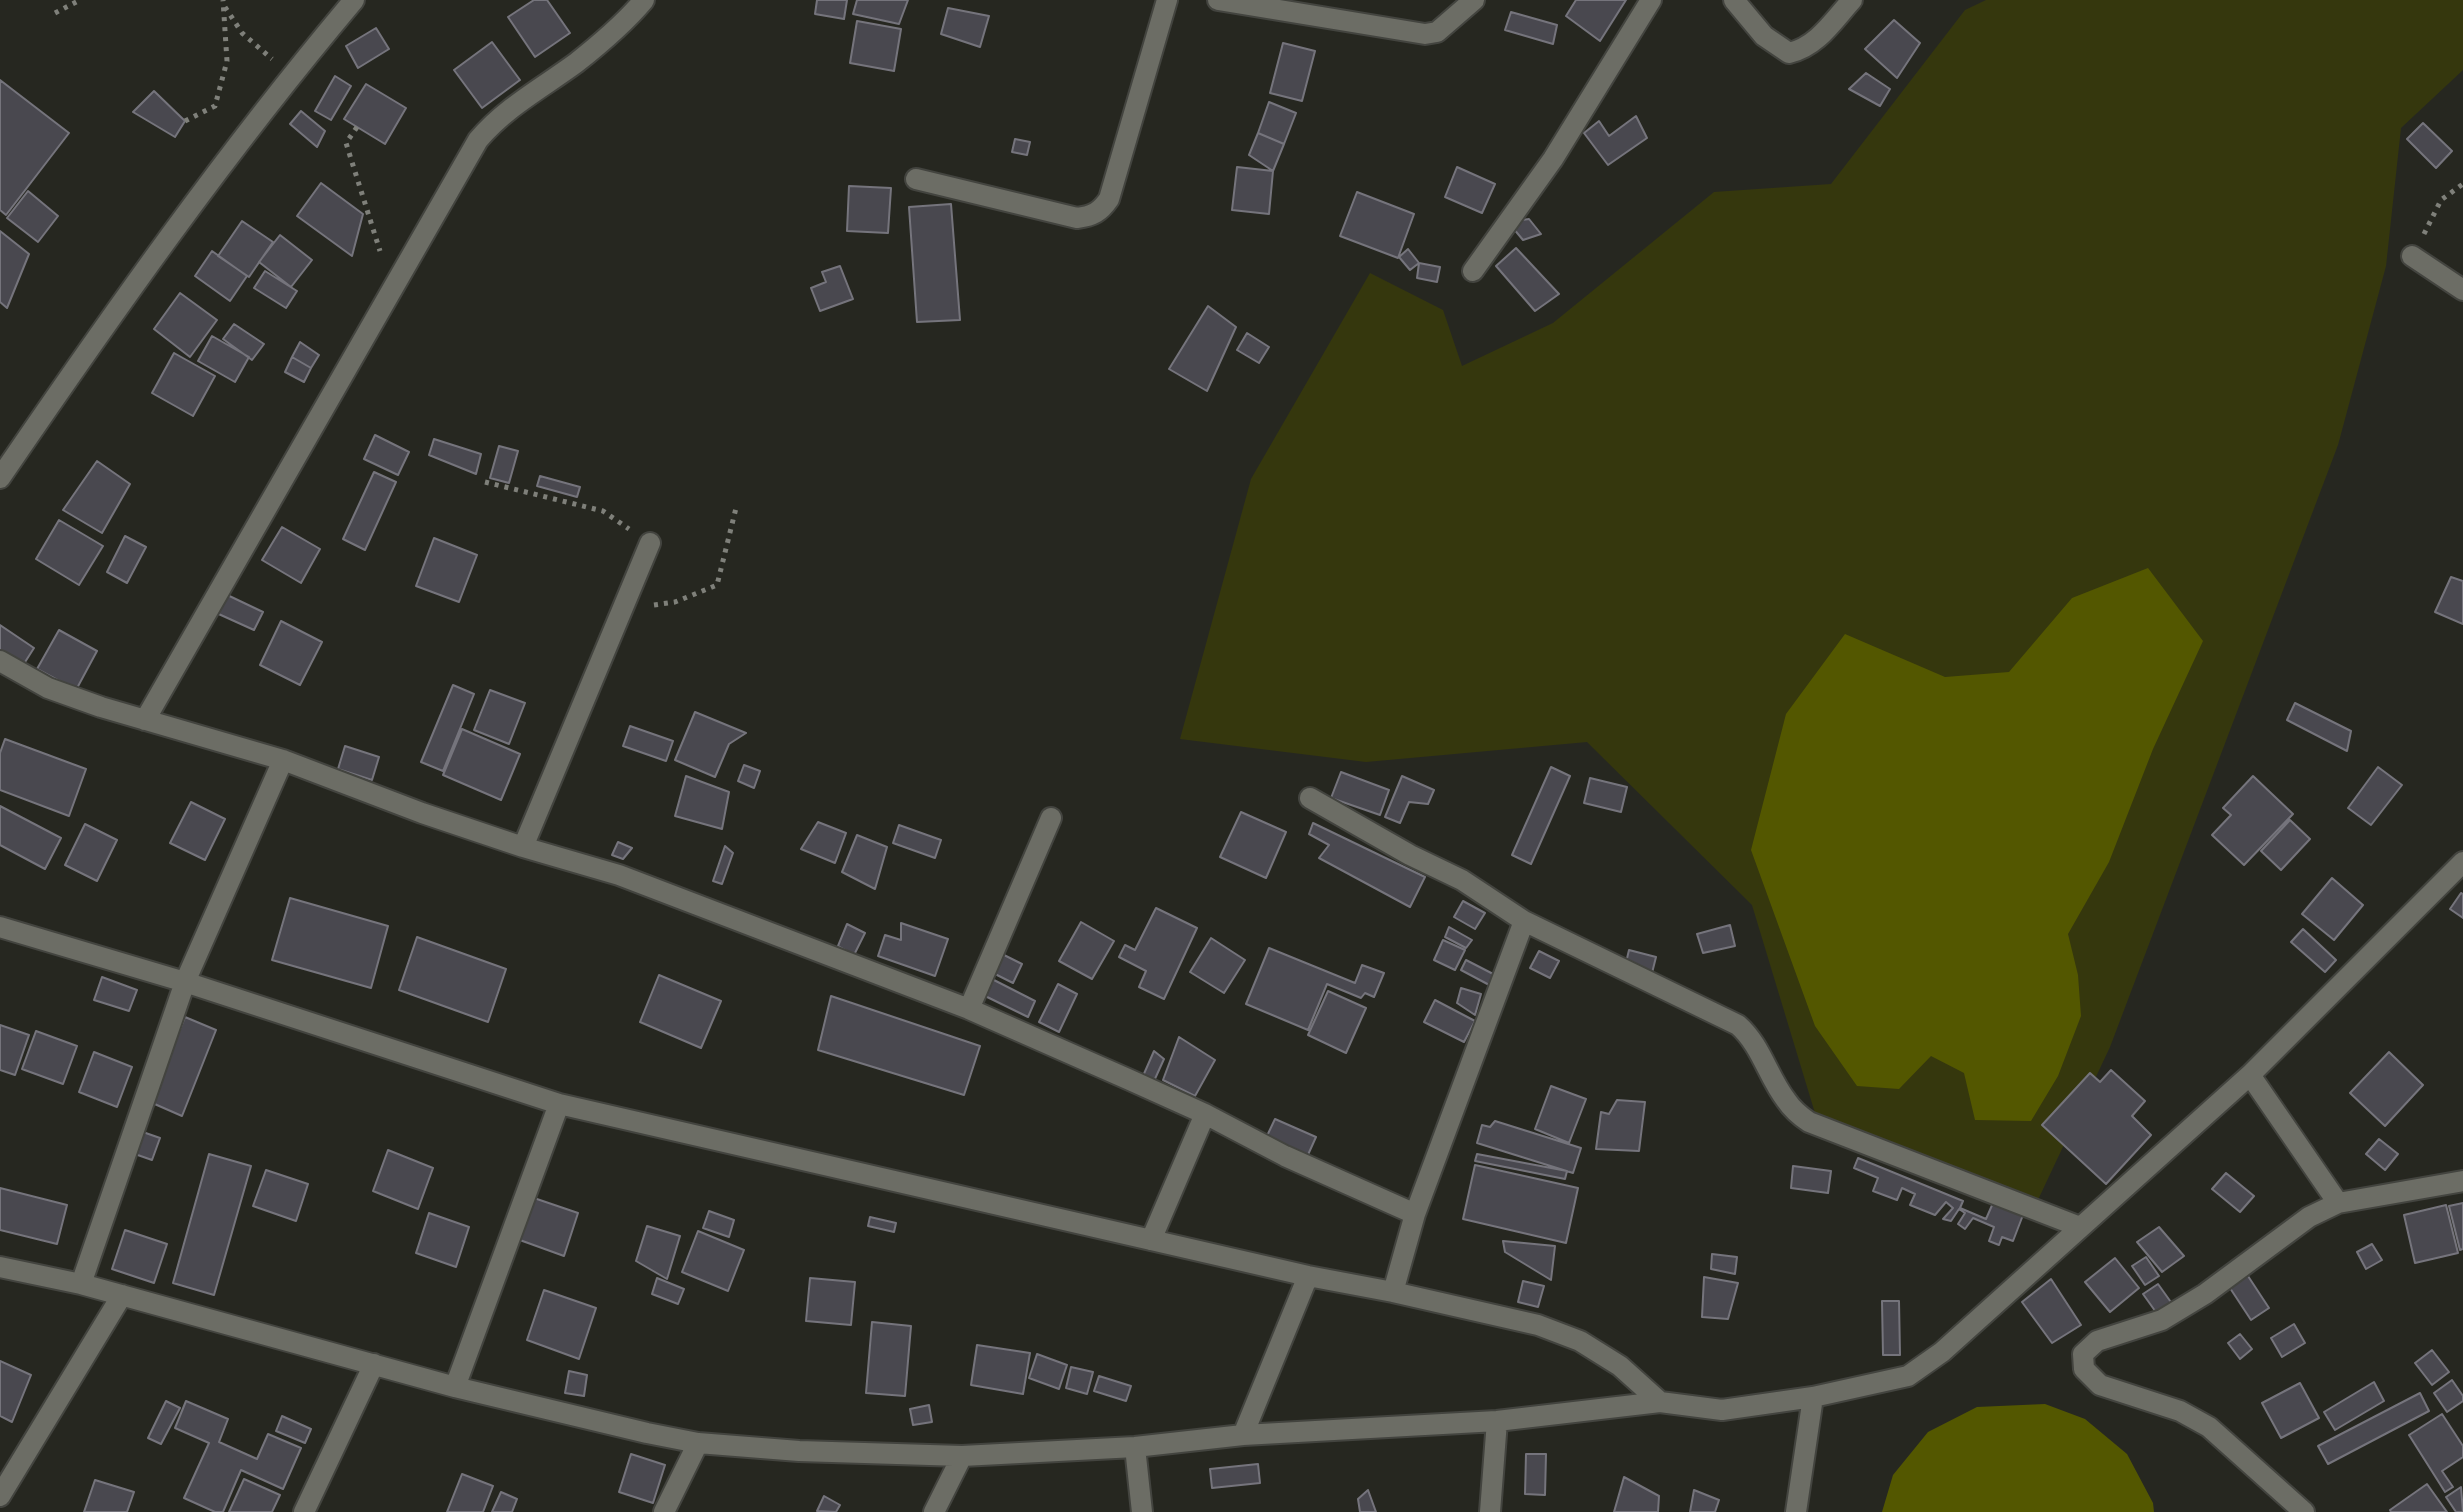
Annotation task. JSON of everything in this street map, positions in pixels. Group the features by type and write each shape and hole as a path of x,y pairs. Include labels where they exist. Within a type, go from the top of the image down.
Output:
{"street":[{"path":"0,478 111,315 291,75 354,0"},
{"path":"145,720 478,140 513,106 611,35 644,0"},
{"path":"916,179 1077,218 1091,216 1102,209 1109,199 1167,0"},
{"path":"1218,0 1425,34 1437,32 1474,0"},
{"path":"1473,271 1553,159 1651,0"},
{"path":"1734,0 1764,36 1789,53 1804,50 1814,42 1852,0"},
{"path":"2412,256 2463,290"},
{"path":"523,847 650,543"},
{"path":"0,661 48,688 283,760 422,813 619,875 969,1009 1205,1114 1285,1156 1415,1214"},
{"path":"81,1284 185,982 283,760"},
{"path":"1310,798 1410,855 1462,880 1524,921 1738,1025 1746,1032 1784,1099 1809,1122 2080,1227"},
{"path":"969,1009 1051,818"},
{"path":"0,1267 81,1284 455,1387 647,1433 698,1443 799,1451 962,1456 1135,1447 1243,1435 1497,1421 1660,1402 1722,1410 1813,1397 1908,1376 1942,1352 2250,1075 2463,862"},
{"path":"1393,1292 1415,1214 1524,921"},
{"path":"0,927 185,982 559,1104 1308,1276 1538,1325 1580,1341 1620,1366 1660,1402"},
{"path":"2250,1075 2338,1203"},
{"path":"455,1387 559,1104"},
{"path":"1151,1240 1205,1114"},
{"path":"2304,1512 2209,1427 2180,1411 2100,1385 2084,1369 2083,1354 2097,1341 2162,1320 2184,1307 2309,1217 2338,1203 2463,1181"},
{"path":"1243,1435 1308,1276"},
{"path":"0,1496 122,1295"},
{"path":"304,1512 374,1364"},
{"path":"1796,1512 1813,1397"},
{"path":"1490,1512 1497,1421"},
{"path":"664,1512 698,1443"},
{"path":"1135,1447 1142,1512"},
{"path":"934,1512 962,1456"}],"path":[{"path":"55,13 80,0"},
{"path":"222,2 242,33 291,75"},
{"path":"185,121 215,106 227,61 222,2"},
{"path":"357,127 346,143 394,290"},
{"path":"2412,256 2441,200 2463,184"},
{"path":"485,482 603,511 650,543"},
{"path":"622,610 675,602 717,585 737,504"}],"shaded area":[{"path":"1986,0 2463,0 2463,70 2401,128 2386,266 2338,445 2110,1047 2036,1204 1818,1123 1752,905 1587,742 1366,762 1180,739 1251,479 1370,273 1443,310 1462,366 1553,323 1714,192 1831,184 1965,10"},
{"path":"2148,568 2203,641 2153,749 2109,862 2068,934 2078,975 2081,1016 2058,1076 2031,1121 1975,1120 1964,1073 1931,1056 1899,1089 1857,1086 1815,1026 1751,850 1786,714 1845,634 1945,677 2009,672 2072,598"},
{"path":"2045,1404 2085,1419 2127,1454 2153,1503 2154,1512 1882,1512 1893,1475 1928,1432 1977,1407"}],"building":[{"path":"534,0 547,0 570,33 535,57 508,17"},
{"path":"817,0 847,0 844,19 815,14"},
{"path":"857,0 908,0 899,24 853,14"},
{"path":"1576,0 1626,0 1600,41 1566,16"},
{"path":"948,8 989,16 980,47 941,34"},
{"path":"1511,12 1557,25 1553,44 1505,30"},
{"path":"1894,20 1920,43 1897,78 1865,49"},
{"path":"857,21 901,29 894,71 850,63"},
{"path":"376,28 389,49 358,68 346,46"},
{"path":"492,42 520,80 482,108 454,70"},
{"path":"1283,43 1315,51 1302,101 1270,93"},
{"path":"1866,73 1890,89 1880,106 1849,89"},
{"path":"335,76 351,86 331,120 315,111"},
{"path":"0,80 69,133 6,215 0,210"},
{"path":"366,84 406,108 385,144 344,119"},
{"path":"154,91 185,121 175,137 133,112"},
{"path":"1269,102 1296,113 1284,144 1258,133"},
{"path":"301,111 325,131 317,147 290,124"},
{"path":"1636,116 1647,138 1608,165 1584,133 1599,121 1609,136"},
{"path":"2423,123 2452,151 2436,168 2407,139"},
{"path":"1258,133 1284,144 1273,171 1249,155"},
{"path":"1015,139 1030,142 1027,155 1012,152"},
{"path":"1237,167 1273,171 1269,214 1232,210"},
{"path":"1457,167 1495,184 1482,213 1445,197"},
{"path":"321,183 363,214 352,256 297,216"},
{"path":"849,186 891,188 888,233 847,231"},
{"path":"28,191 58,216 38,242 7,218"},
{"path":"1357,192 1414,214 1398,258 1340,236"},
{"path":"951,204 960,320 917,322 909,207"},
{"path":"1529,219 1541,234 1523,240 1508,222"},
{"path":"242,221 273,242 249,277 218,256"},
{"path":"0,231 29,254 7,308 0,302"},
{"path":"280,235 312,260 291,287 259,262"},
{"path":"1516,248 1559,294 1535,311 1496,266"},
{"path":"1408,249 1419,263 1410,270 1399,257"},
{"path":"212,251 247,276 230,301 195,276"},
{"path":"1419,263 1440,267 1437,282 1417,278"},
{"path":"840,266 853,299 820,311 811,288 826,282 822,272"},
{"path":"265,271 297,291 286,308 254,288"},
{"path":"180,293 217,320 190,357 154,329"},
{"path":"1208,306 1236,327 1207,391 1169,369"},
{"path":"234,324 264,344 252,360 223,339"},
{"path":"1247,333 1269,347 1259,363 1237,350"},
{"path":"212,336 249,357 235,382 198,361"},
{"path":"300,342 319,355 311,368 292,357"},
{"path":"174,353 215,376 193,416 152,393"},
{"path":"292,357 311,368 304,382 285,372"},
{"path":"375,435 409,452 398,475 364,459"},
{"path":"434,439 481,454 476,474 429,455"},
{"path":"499,446 518,451 509,483 490,478"},
{"path":"97,461 130,484 102,533 63,510"},
{"path":"374,472 396,482 365,550 343,539"},
{"path":"540,476 580,487 577,497 537,486"},
{"path":"59,520 103,546 79,585 36,559"},
{"path":"282,527 320,549 301,583 262,560"},
{"path":"125,536 146,547 127,583 107,572"},
{"path":"434,538 477,555 459,602 416,586"},
{"path":"2451,577 2463,581 2463,624 2435,612"},
{"path":"221,592 263,612 254,630 212,611"},
{"path":"281,621 322,642 300,685 260,665"},
{"path":"0,625 34,648 20,670 0,656"},
{"path":"59,630 97,651 76,690 37,669"},
{"path":"453,685 474,694 443,771 421,762"},
{"path":"490,690 525,703 509,744 474,730"},
{"path":"2295,703 2351,731 2347,751 2287,720"},
{"path":"695,712 746,733 729,744 715,777 675,760"},
{"path":"630,726 673,741 666,761 623,746"},
{"path":"462,729 520,754 501,800 443,775"},
{"path":"5,739 86,769 69,816 0,790 0,753"},
{"path":"345,746 379,757 372,780 338,769"},
{"path":"744,765 760,771 754,788 738,781"},
{"path":"1551,767 1570,776 1531,864 1512,855"},
{"path":"2378,767 2402,785 2371,825 2348,808"},
{"path":"1341,772 1389,790 1380,815 1331,798"},
{"path":"686,776 729,792 722,829 675,816"},
{"path":"1402,776 1434,790 1428,804 1409,802 1400,823 1385,817"},
{"path":"2253,776 2293,814 2244,865 2212,835 2231,815 2223,808"},
{"path":"1590,778 1627,787 1621,812 1584,803"},
{"path":"191,802 225,819 205,860 170,843"},
{"path":"0,806 61,838 45,869 0,845"},
{"path":"1241,812 1286,832 1266,878 1220,857"},
{"path":"2290,820 2310,839 2281,870 2261,851"},
{"path":"818,822 846,833 835,863 801,849"},
{"path":"1313,823 1425,877 1410,907 1319,858 1329,845 1309,834"},
{"path":"85,824 117,840 97,881 65,865"},
{"path":"899,825 941,840 935,858 893,843"},
{"path":"857,835 887,847 875,889 842,872"},
{"path":"618,842 632,848 623,859 612,855"},
{"path":"725,846 733,853 722,884 713,881"},
{"path":"2332,878 2363,905 2334,940 2302,914"},
{"path":"2463,894 2463,918 2450,909"},
{"path":"290,898 388,926 371,988 272,960"},
{"path":"1463,901 1485,913 1475,929 1454,917"},
{"path":"1156,908 1197,928 1164,999 1139,987 1146,971 1119,957 1125,945 1135,950"},
{"path":"1081,922 1114,941 1092,979 1059,961"},
{"path":"901,923 948,939 935,976 878,956 885,935 901,940"},
{"path":"847,924 865,933 854,955 838,946"},
{"path":"1730,925 1735,946 1703,953 1697,934"},
{"path":"1449,927 1472,940 1466,948 1445,937"},
{"path":"2303,929 2336,960 2325,972 2291,942"},
{"path":"417,937 506,969 488,1022 399,990"},
{"path":"1211,938 1245,960 1224,993 1190,972"},
{"path":"1443,940 1465,950 1455,970 1434,960"},
{"path":"1269,948 1355,983 1362,965 1384,973 1374,997 1365,993 1361,998 1327,984 1308,1030 1246,1004"},
{"path":"1629,950 1656,957 1652,973 1625,967"},
{"path":"1539,951 1559,961 1550,978 1530,968"},
{"path":"1002,954 1022,964 1013,983 993,973"},
{"path":"1466,960 1499,977 1493,987 1461,970"},
{"path":"659,975 721,1001 701,1048 640,1022"},
{"path":"102,977 137,990 129,1011 94,1000"},
{"path":"990,978 1035,1001 1028,1017 981,994"},
{"path":"1058,984 1077,994 1059,1032 1039,1022"},
{"path":"1461,988 1481,994 1475,1015 1457,1003"},
{"path":"1328,991 1366,1008 1346,1053 1308,1035"},
{"path":"831,996 980,1046 964,1095 818,1050"},
{"path":"1435,1000 1475,1021 1464,1042 1424,1022"},
{"path":"185,1017 216,1030 182,1116 150,1102"},
{"path":"0,1025 29,1035 15,1075 0,1070"},
{"path":"36,1031 77,1046 63,1084 22,1069"},
{"path":"1179,1037 1215,1060 1195,1096 1163,1080"},
{"path":"1154,1051 1164,1059 1154,1081 1143,1076"},
{"path":"94,1052 132,1067 117,1107 79,1092"},
{"path":"2389,1052 2423,1085 2385,1126 2350,1093"},
{"path":"2111,1070 2145,1101 2132,1116 2151,1135 2106,1184 2042,1125 2090,1073 2100,1082"},
{"path":"1551,1086 1586,1099 1569,1143 1535,1129"},
{"path":"1617,1100 1645,1102 1639,1151 1596,1149 1601,1112 1609,1114"},
{"path":"1275,1119 1316,1137 1307,1157 1266,1138"},
{"path":"1495,1121 1581,1148 1573,1173 1477,1143 1482,1125 1490,1127"},
{"path":"140,1131 160,1138 152,1160 132,1153"},
{"path":"2379,1139 2398,1154 2385,1170 2366,1154"},
{"path":"388,1150 433,1168 418,1209 373,1191"},
{"path":"209,1154 251,1166 214,1295 173,1283"},
{"path":"1477,1154 1567,1171 1565,1179 1475,1161"},
{"path":"1858,1158 1963,1201 1960,1208 1986,1219 1993,1203 2023,1215 2013,1241 2002,1237 1999,1245 1989,1241 1994,1227 1973,1218 1965,1229 1958,1224 1965,1213 1959,1209 1951,1221 1943,1219 1953,1208 1946,1202 1935,1215 1910,1205 1915,1194 1902,1188 1897,1200 1873,1191 1878,1178 1854,1168"},
{"path":"1475,1165 1578,1188 1566,1243 1463,1219"},
{"path":"1793,1166 1831,1171 1828,1193 1791,1188"},
{"path":"266,1170 308,1184 296,1221 253,1206"},
{"path":"2226,1173 2254,1196 2240,1212 2212,1189"},
{"path":"0,1188 67,1205 57,1244 0,1230"},
{"path":"531,1197 578,1213 564,1256 517,1239"},
{"path":"2463,1203 2463,1249 2460,1250 2449,1206"},
{"path":"2446,1205 2458,1253 2415,1263 2404,1215"},
{"path":"709,1211 734,1220 729,1237 703,1228"},
{"path":"429,1213 469,1227 456,1267 416,1253"},
{"path":"870,1217 896,1223 894,1232 868,1226"},
{"path":"647,1226 680,1236 667,1279 636,1261"},
{"path":"2159,1227 2184,1256 2162,1272 2137,1242"},
{"path":"125,1230 167,1244 154,1283 112,1269"},
{"path":"698,1231 744,1250 728,1291 682,1272"},
{"path":"1503,1241 1555,1246 1551,1280 1505,1252"},
{"path":"2372,1244 2382,1260 2366,1269 2357,1252"},
{"path":"1712,1254 1737,1257 1735,1274 1711,1269"},
{"path":"2146,1257 2159,1276 2145,1285 2132,1266"},
{"path":"2115,1258 2139,1288 2110,1312 2085,1282"},
{"path":"2246,1273 2269,1308 2251,1320 2228,1285"},
{"path":"1704,1277 1738,1283 1728,1319 1702,1317"},
{"path":"657,1278 684,1289 678,1304 652,1294"},
{"path":"810,1278 855,1282 851,1325 806,1321"},
{"path":"2051,1279 2081,1325 2052,1343 2022,1302"},
{"path":"1523,1281 1544,1286 1538,1307 1518,1302"},
{"path":"2158,1284 2173,1305 2158,1315 2143,1294"},
{"path":"544,1290 596,1308 579,1359 527,1340"},
{"path":"1882,1301 1899,1301 1900,1355 1883,1355"},
{"path":"872,1322 911,1326 905,1396 866,1393"},
{"path":"2294,1324 2305,1343 2282,1357 2271,1338"},
{"path":"2240,1334 2252,1349 2240,1359 2228,1343"},
{"path":"977,1345 1030,1353 1023,1394 971,1385"},
{"path":"2432,1350 2449,1372 2432,1385 2415,1363"},
{"path":"1037,1354 1067,1365 1059,1389 1029,1378"},
{"path":"0,1361 31,1375 12,1422 0,1416"},
{"path":"1071,1367 1093,1372 1087,1394 1066,1388"},
{"path":"569,1371 587,1375 584,1396 565,1393"},
{"path":"1099,1376 1131,1386 1126,1401 1094,1391"},
{"path":"2452,1380 2463,1401 2447,1412 2434,1393"},
{"path":"2374,1382 2384,1401 2335,1430 2324,1412"},
{"path":"2300,1383 2319,1418 2281,1438 2262,1403"},
{"path":"2420,1393 2429,1411 2328,1464 2318,1446"},
{"path":"166,1401 180,1408 161,1444 148,1438"},
{"path":"186,1401 228,1419 219,1442 257,1459 268,1434 301,1448 283,1489 241,1470 223,1512 215,1512 184,1498 209,1443 175,1428"},
{"path":"929,1405 932,1422 913,1425 910,1409"},
{"path":"2442,1414 2463,1446 2463,1457 2442,1471 2453,1487 2445,1492 2409,1435"},
{"path":"282,1416 311,1429 305,1443 276,1431"},
{"path":"631,1454 665,1465 653,1503 619,1492"},
{"path":"1526,1454 1546,1454 1545,1495 1525,1494"},
{"path":"1258,1464 1260,1483 1212,1488 1210,1469"},
{"path":"462,1474 493,1486 483,1512 447,1512"},
{"path":"1624,1477 1659,1496 1658,1512 1614,1512"},
{"path":"244,1479 280,1495 272,1512 229,1512"},
{"path":"95,1480 134,1492 127,1512 84,1512"},
{"path":"2427,1484 2447,1512 2391,1512 2390,1510"},
{"path":"2461,1487 2463,1512 2456,1512 2446,1497"},
{"path":"1368,1490 1376,1512 1360,1512 1358,1499"},
{"path":"1694,1490 1719,1500 1715,1512 1690,1512"},
{"path":"501,1492 517,1499 512,1512 492,1512"},
{"path":"824,1496 840,1505 836,1512 817,1511"}]}
